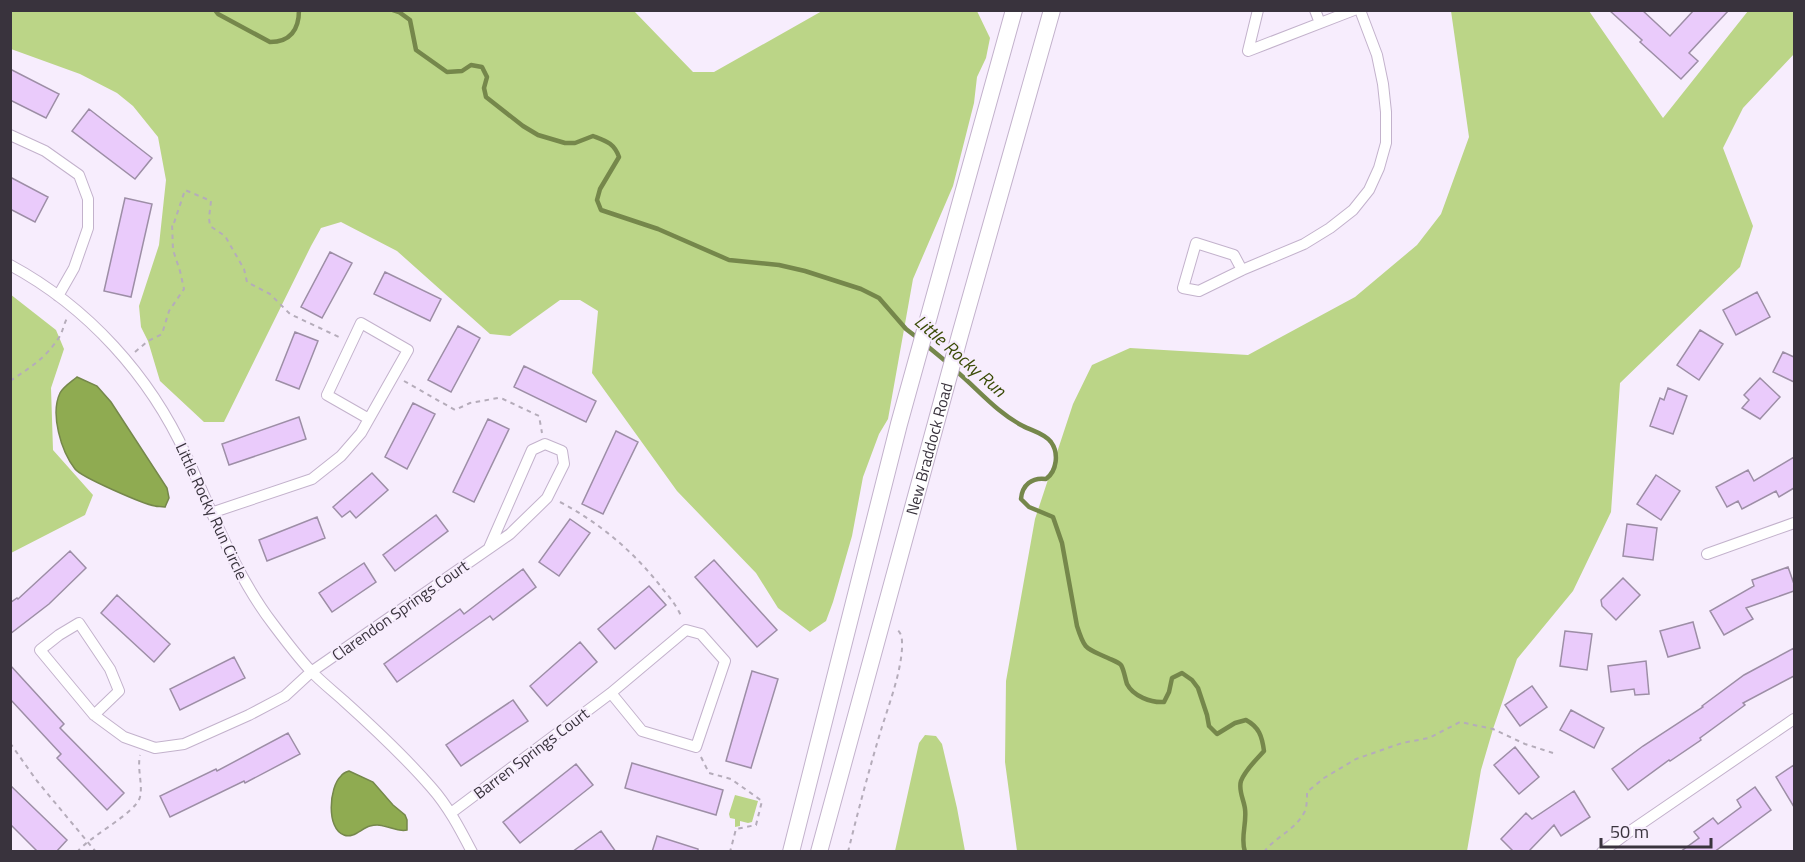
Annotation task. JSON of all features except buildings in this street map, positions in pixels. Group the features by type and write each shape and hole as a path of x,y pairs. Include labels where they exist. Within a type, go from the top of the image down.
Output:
{"main road":[{"name":"New Braddock Road","path":"791,852 899,424 1014,10"},
{"name":"New Braddock Road","path":"819,852 960,335 1052,10"}],"street":[{"path":"1258,10 1248,51 1353,10"},
{"path":"1314,10 1320,23"},
{"path":"1242,270 1234,255 1196,243 1183,288 1199,291 1304,244 1353,210 1369,190 1379,168 1386,143 1383,84 1377,55 1360,10"},
{"path":"10,135 45,151 80,175 88,199 88,228 74,268 58,296"},
{"name":"Little Rocky Run Circle","path":"10,265 75,309 98,329 126,360 165,415 186,454 229,552 272,622 311,672 388,741 432,788 451,813 472,852"},
{"path":"211,513 312,479 341,456 361,433 369,419 394,375 408,350 362,323 327,395 369,419"},
{"path":"489,548 532,450 544,444"},
{"name":"Clarendon Springs Court","path":"142,744 155,748 184,744 285,696 311,672 510,534 549,496 564,464 562,451 544,444"},
{"path":"1707,554 1794,523"},
{"path":"94,715 119,691 110,669 80,623 59,635 40,650 94,715 124,736 142,744"},
{"path":"611,693 642,731 696,747 725,661 701,634 686,630"},
{"name":"Barren Springs Court","path":"451,813 611,693 686,630"},
{"path":"1602,852 1794,720"}],"path":[{"path":"126,360 148,341 162,334 169,311 184,289 173,250 171,223 174,223 184,190 211,201 208,218 210,226 225,236 244,269 247,282 270,294 290,314 352,343"},
{"path":"10,381 38,363 61,335 66,320 75,309"},
{"path":"394,375 455,410 470,403 503,399 539,416 544,444"},
{"path":"549,496 610,533 640,561 678,609 686,630"},
{"path":"848,852 896,680 902,651 902,638 900,631 896,628"},
{"path":"1264,852 1269,845 1291,830 1306,810 1307,792 1324,778 1364,756 1402,743 1430,738 1460,722 1492,729 1525,744 1553,753"},
{"path":"10,742 37,781 96,852"},
{"path":"77,852 130,810 139,800 138,765 142,744"},
{"path":"696,747 709,772 731,779 762,801 756,825 736,829 730,852"}],"shaded area":[{"path":"10,11 634,11 693,72 714,72 822,11 977,11 990,38 986,58 977,77 974,103 953,186 913,279 888,419 879,434 863,477 852,536 826,621 810,632 778,608 756,573 677,491 592,373 598,311 580,300 560,300 510,336 490,334 397,251 341,222 321,228 224,422 204,422 160,381 148,341 141,327 139,306 159,245 166,180 158,137 133,106 117,93 80,74 11,49"},
{"path":"1451,11 1589,11 1663,118 1748,11 1794,11 1794,54 1743,108 1723,148 1753,226 1740,267 1620,383 1611,512 1573,591 1517,659 1481,770 1467,851 1017,851 1005,762 1006,681 1035,519 1073,404 1092,365 1130,348 1248,355 1355,297 1417,245 1441,214 1469,137"},
{"path":"10,294 56,330 64,349 51,388 53,450 93,495 85,515 11,553"},
{"path":"77,377 97,386 111,402 167,488 169,498 165,507 126,496 88,478 75,469 61,443 56,411 60,393"},
{"path":"925,735 936,736 942,744 965,851 895,851 919,743"},
{"path":"349,771 373,782 405,815 407,830 376,825 351,836 338,831 332,817 332,798 337,781"},
{"path":"735,795 758,801 752,822 740,821 740,826 735,827 735,819 730,818 729,814"}],"waterway":[{"name":"Little Rocky Run","path":"215,10 218,14 270,42 283,40 292,34 299,17 299,10"},
{"name":"Little Rocky Run","path":"393,10 410,20 416,50 447,72 462,71 471,65 482,67 487,77 484,88 486,97 523,126 538,135 565,143 575,143 593,136 612,146 619,157 600,189 597,200 601,210 658,229 729,260 779,265 861,289 879,298 906,329 919,339"},
{"name":"Little Rocky Run","path":"926,345 949,364"},
{"name":"Little Rocky Run","path":"955,370 1004,414 1045,436 1054,446 1056,462 1050,476 1029,483 1023,490 1021,499 1029,507 1053,517 1062,543 1077,626 1087,648 1121,665 1127,684 1133,692 1143,698 1164,702 1172,678 1182,673 1198,688 1209,726 1217,734 1235,723 1246,720 1259,732 1264,751 1245,773 1240,784 1245,809 1243,841 1245,852"}]}
